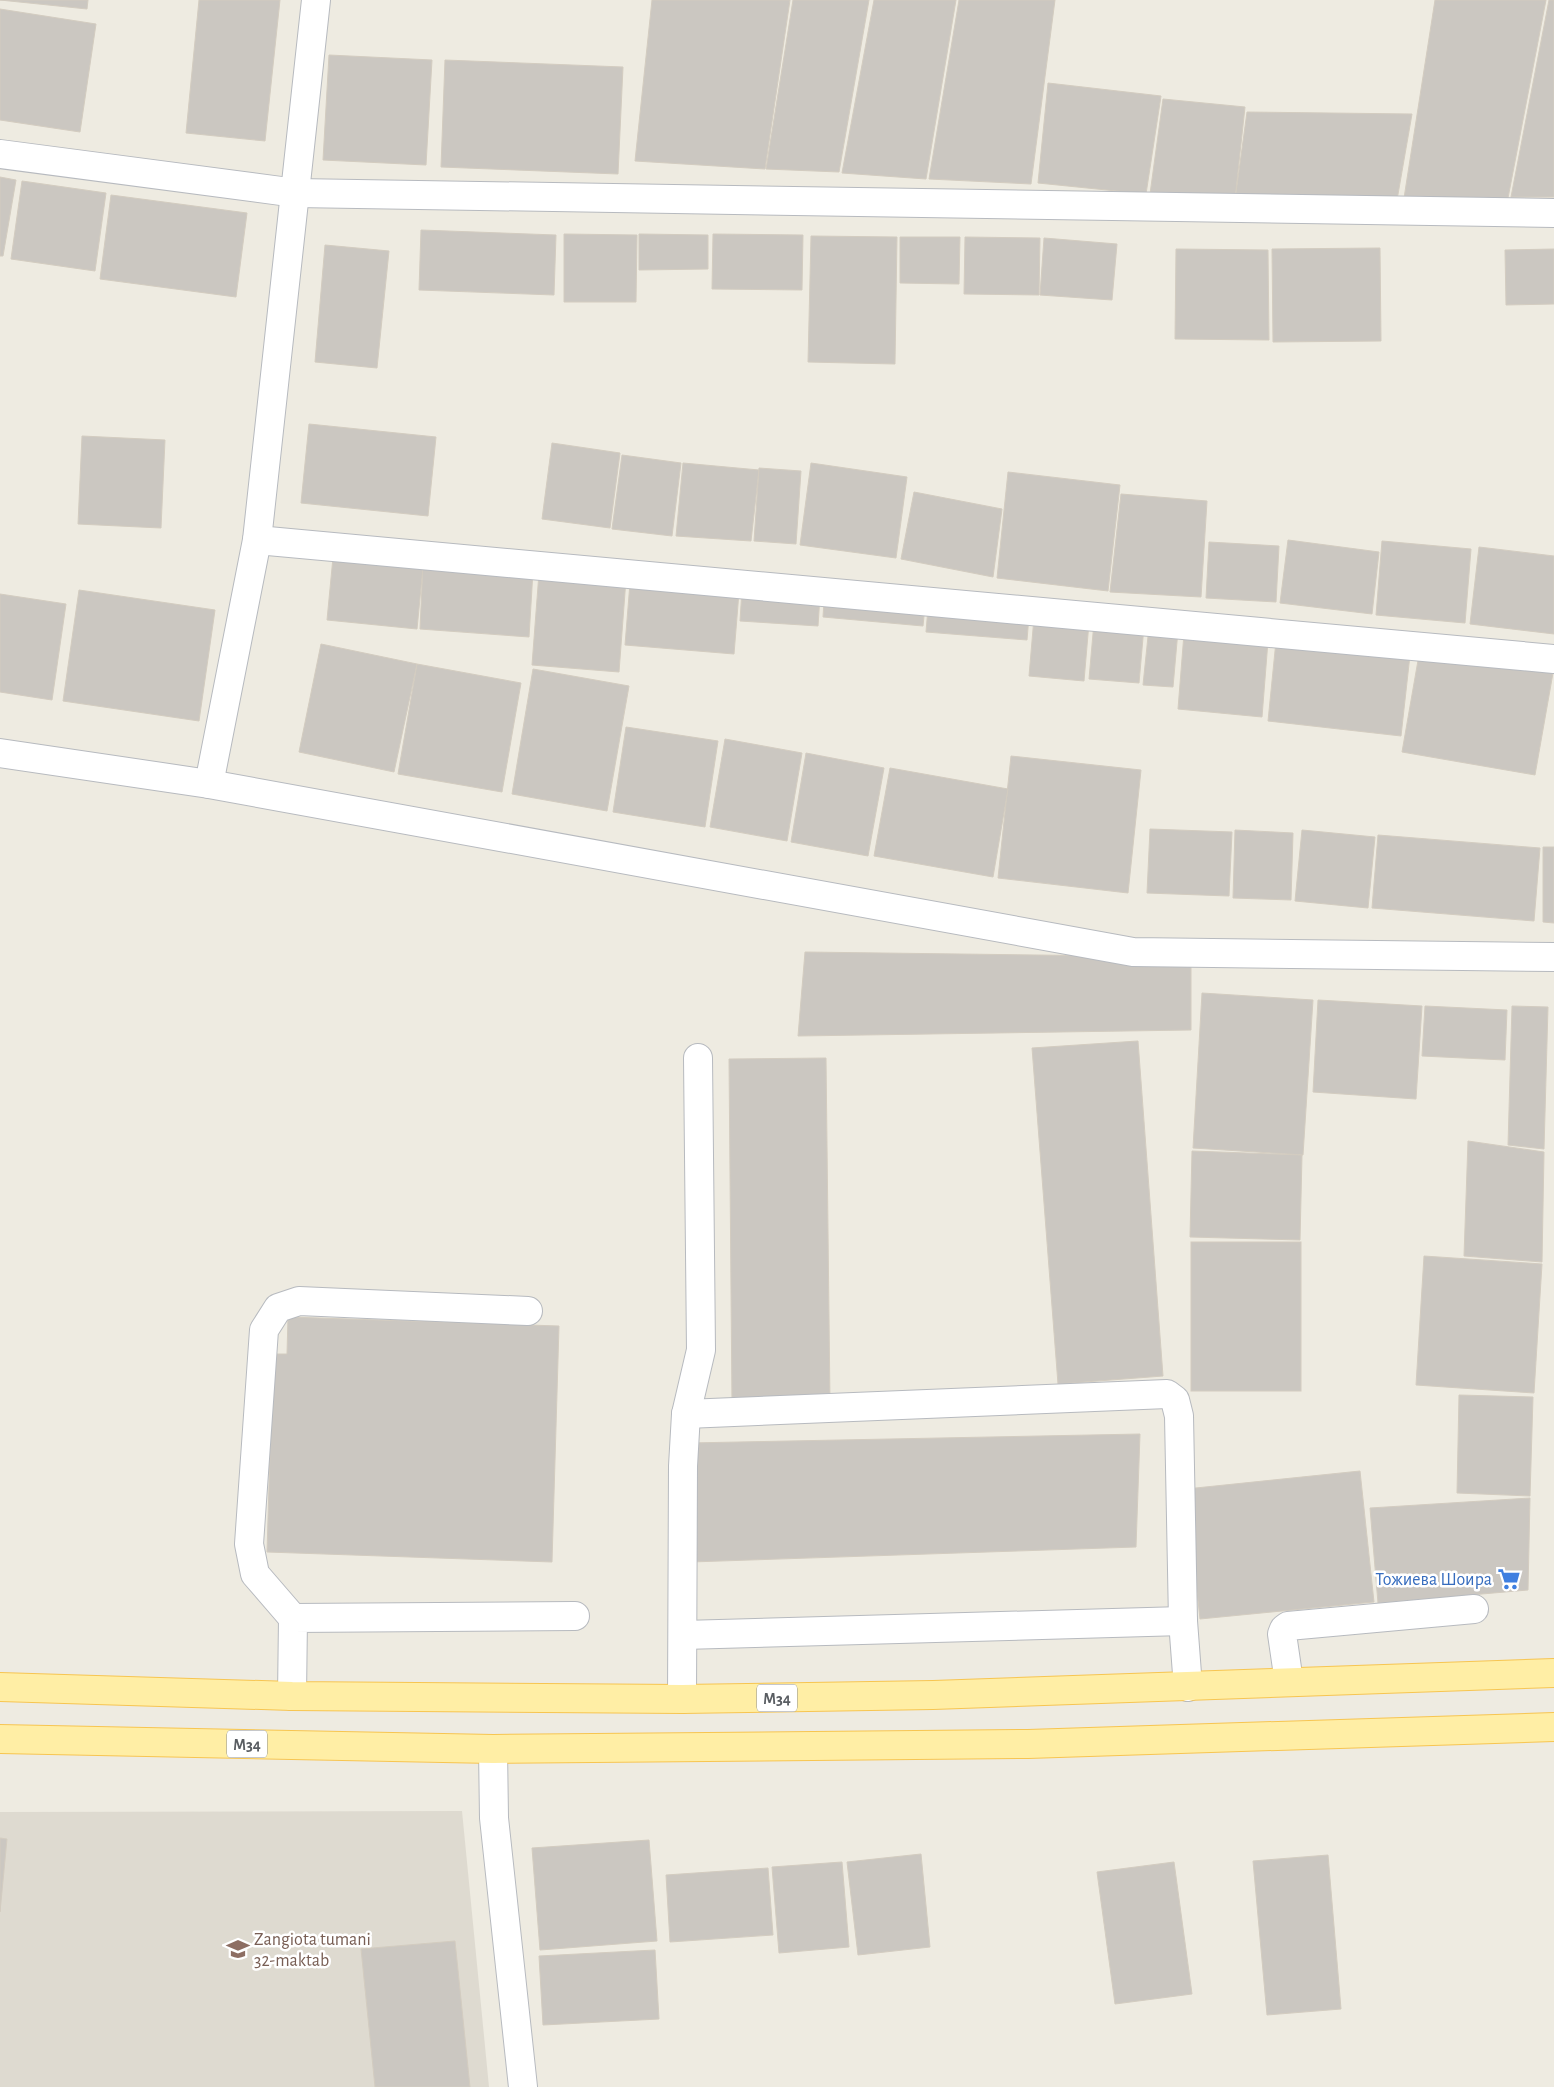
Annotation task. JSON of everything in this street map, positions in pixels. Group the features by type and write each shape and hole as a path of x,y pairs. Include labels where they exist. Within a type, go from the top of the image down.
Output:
{"main road":[{"name":"M34","path":"0,1687 292,1696 682,1699 933,1695 1554,1673"},
{"name":"M34","path":"0,1739 493,1749 1028,1744 1554,1727"}],"street":[{"path":"210,784 257,540 316,0"},
{"path":"0,154 296,193 1554,213"},
{"path":"257,540 1554,659"},
{"path":"0,753 210,784 1133,952 1554,957"},
{"path":"682,1699 682,1466 686,1414 701,1350 698,1058"},
{"path":"292,1696 293,1618 255,1574 250,1544 264,1330 278,1308 299,1301 528,1311"},
{"path":"686,1414 1167,1394 1174,1400 1178,1416 1183,1621 1188,1687"},
{"path":"1289,1682 1282,1634 1288,1626 1474,1609"},
{"path":"293,1618 575,1616"},
{"path":"683,1635 1183,1621"},
{"path":"493,1749 494,1818 523,2087"}],"shaded area":[{"name":"Zangiota tumani 32-maktab","path":"462,1811 489,2087 0,2087 0,1812"}],"building":[{"path":"0,0 88,0 87,9"},
{"path":"199,0 280,0 265,141 186,133"},
{"path":"652,0 790,0 765,169 635,161"},
{"path":"793,0 869,0 839,172 766,169"},
{"path":"874,0 956,0 926,179 842,173"},
{"path":"959,0 1055,0 1031,184 929,179"},
{"path":"1435,0 1546,0 1508,198 1404,198"},
{"path":"1549,0 1554,0 1554,197 1511,197"},
{"path":"0,9 96,24 80,132 0,120"},
{"path":"329,55 432,60 426,165 323,160"},
{"path":"445,60 623,67 618,174 441,167"},
{"path":"1048,83 1161,96 1146,194 1038,183"},
{"path":"1163,99 1245,107 1235,199 1150,194"},
{"path":"1247,112 1412,114 1397,200 1235,200"},
{"path":"0,177 16,180 3,256 0,256"},
{"path":"22,181 106,193 95,271 11,259"},
{"path":"111,195 247,213 236,297 100,279"},
{"path":"421,230 556,235 554,295 419,290"},
{"path":"564,234 637,235 636,302 564,302"},
{"path":"639,234 708,235 708,269 639,270"},
{"path":"713,234 803,235 802,290 712,289"},
{"path":"811,236 897,237 895,364 808,362"},
{"path":"900,237 960,237 959,284 900,283"},
{"path":"965,237 1040,238 1039,295 964,294"},
{"path":"1044,238 1117,244 1112,300 1040,295"},
{"path":"325,245 389,251 377,368 315,362"},
{"path":"1380,248 1381,341 1273,342 1272,249"},
{"path":"1176,249 1268,250 1269,340 1175,339"},
{"path":"1554,249 1554,304 1506,305 1505,250"},
{"path":"309,424 436,437 428,516 301,503"},
{"path":"82,436 165,440 161,528 78,524"},
{"path":"552,443 620,453 610,528 542,519"},
{"path":"622,455 681,463 672,536 612,529"},
{"path":"683,463 759,470 751,541 676,536"},
{"path":"811,463 907,477 896,558 800,545"},
{"path":"759,468 801,471 796,544 754,541"},
{"path":"1008,472 1120,485 1108,591 997,578"},
{"path":"914,492 1002,509 993,577 901,559"},
{"path":"1121,494 1207,501 1201,597 1110,592"},
{"path":"1288,540 1379,552 1372,614 1280,603"},
{"path":"1382,541 1471,549 1465,623 1376,615"},
{"path":"1209,542 1279,546 1276,602 1206,598"},
{"path":"334,547 424,557 417,629 327,620"},
{"path":"1479,547 1554,556 1554,634 1470,624"},
{"path":"423,564 533,571 529,637 420,629"},
{"path":"539,573 626,579 619,672 532,665"},
{"path":"630,583 739,592 734,654 625,645"},
{"path":"825,586 926,596 923,626 823,617"},
{"path":"79,590 215,610 199,721 63,701"},
{"path":"742,590 820,596 818,626 740,621"},
{"path":"0,594 66,604 52,700 0,692"},
{"path":"929,596 1030,604 1027,640 926,632"},
{"path":"1035,606 1090,611 1084,681 1029,676"},
{"path":"1095,611 1145,615 1139,683 1089,679"},
{"path":"1150,617 1179,619 1173,687 1143,685"},
{"path":"1185,621 1269,628 1262,717 1178,709"},
{"path":"1277,631 1411,646 1401,736 1268,721"},
{"path":"321,644 417,664 394,772 299,752"},
{"path":"1420,649 1553,673 1535,775 1402,752"},
{"path":"417,664 521,683 502,792 398,774"},
{"path":"533,669 629,686 607,811 512,794"},
{"path":"626,727 718,741 705,827 613,812"},
{"path":"725,739 802,753 787,841 710,827"},
{"path":"806,753 884,768 868,856 791,842"},
{"path":"1011,756 1141,770 1128,893 998,878"},
{"path":"890,768 1008,789 993,877 874,856"},
{"path":"1150,829 1232,832 1229,896 1147,893"},
{"path":"1235,830 1293,833 1291,900 1233,898"},
{"path":"1302,830 1375,837 1368,908 1295,901"},
{"path":"1378,835 1540,848 1534,921 1372,908"},
{"path":"1543,847 1554,847 1554,923 1543,922"},
{"path":"805,952 1191,957 1191,1030 798,1036"},
{"path":"1202,993 1313,1000 1303,1155 1193,1148"},
{"path":"1318,1000 1422,1006 1416,1099 1313,1092"},
{"path":"1425,1006 1507,1010 1505,1060 1422,1056"},
{"path":"1512,1006 1548,1007 1544,1149 1508,1145"},
{"path":"1138,1041 1163,1376 1058,1384 1032,1048"},
{"path":"826,1058 830,1403 732,1404 729,1059"},
{"path":"1468,1141 1544,1152 1542,1262 1464,1256"},
{"path":"1192,1151 1302,1155 1300,1240 1190,1237"},
{"path":"1191,1242 1301,1242 1301,1391 1191,1391"},
{"path":"1424,1256 1542,1264 1534,1393 1416,1385"},
{"path":"288,1317 559,1326 552,1562 267,1552 273,1354 287,1354"},
{"path":"1459,1395 1533,1397 1530,1496 1457,1493"},
{"path":"1140,1434 1136,1547 691,1562 689,1443"},
{"path":"1360,1471 1374,1602 1200,1619 1186,1489"},
{"path":"1530,1498 1528,1590 1378,1603 1370,1508"},
{"path":"0,1838 7,1839 0,1912"},
{"path":"649,1840 657,1941 540,1950 532,1848"},
{"path":"921,1854 930,1947 858,1955 847,1862"},
{"path":"1328,1855 1341,2009 1267,2015 1253,1861"},
{"path":"842,1862 849,1947 779,1953 772,1867"},
{"path":"1174,1862 1192,1994 1115,2004 1097,1872"},
{"path":"768,1868 773,1935 670,1942 666,1875"},
{"path":"455,1941 470,2087 375,2087 361,1949"},
{"path":"655,1950 659,2019 543,2025 539,1956"}],"place":[{"name":"Тожиева Шоира","path":"1509,1579"},
{"name":"Zangiota tumani 32-maktab","path":"238,1949"}]}
